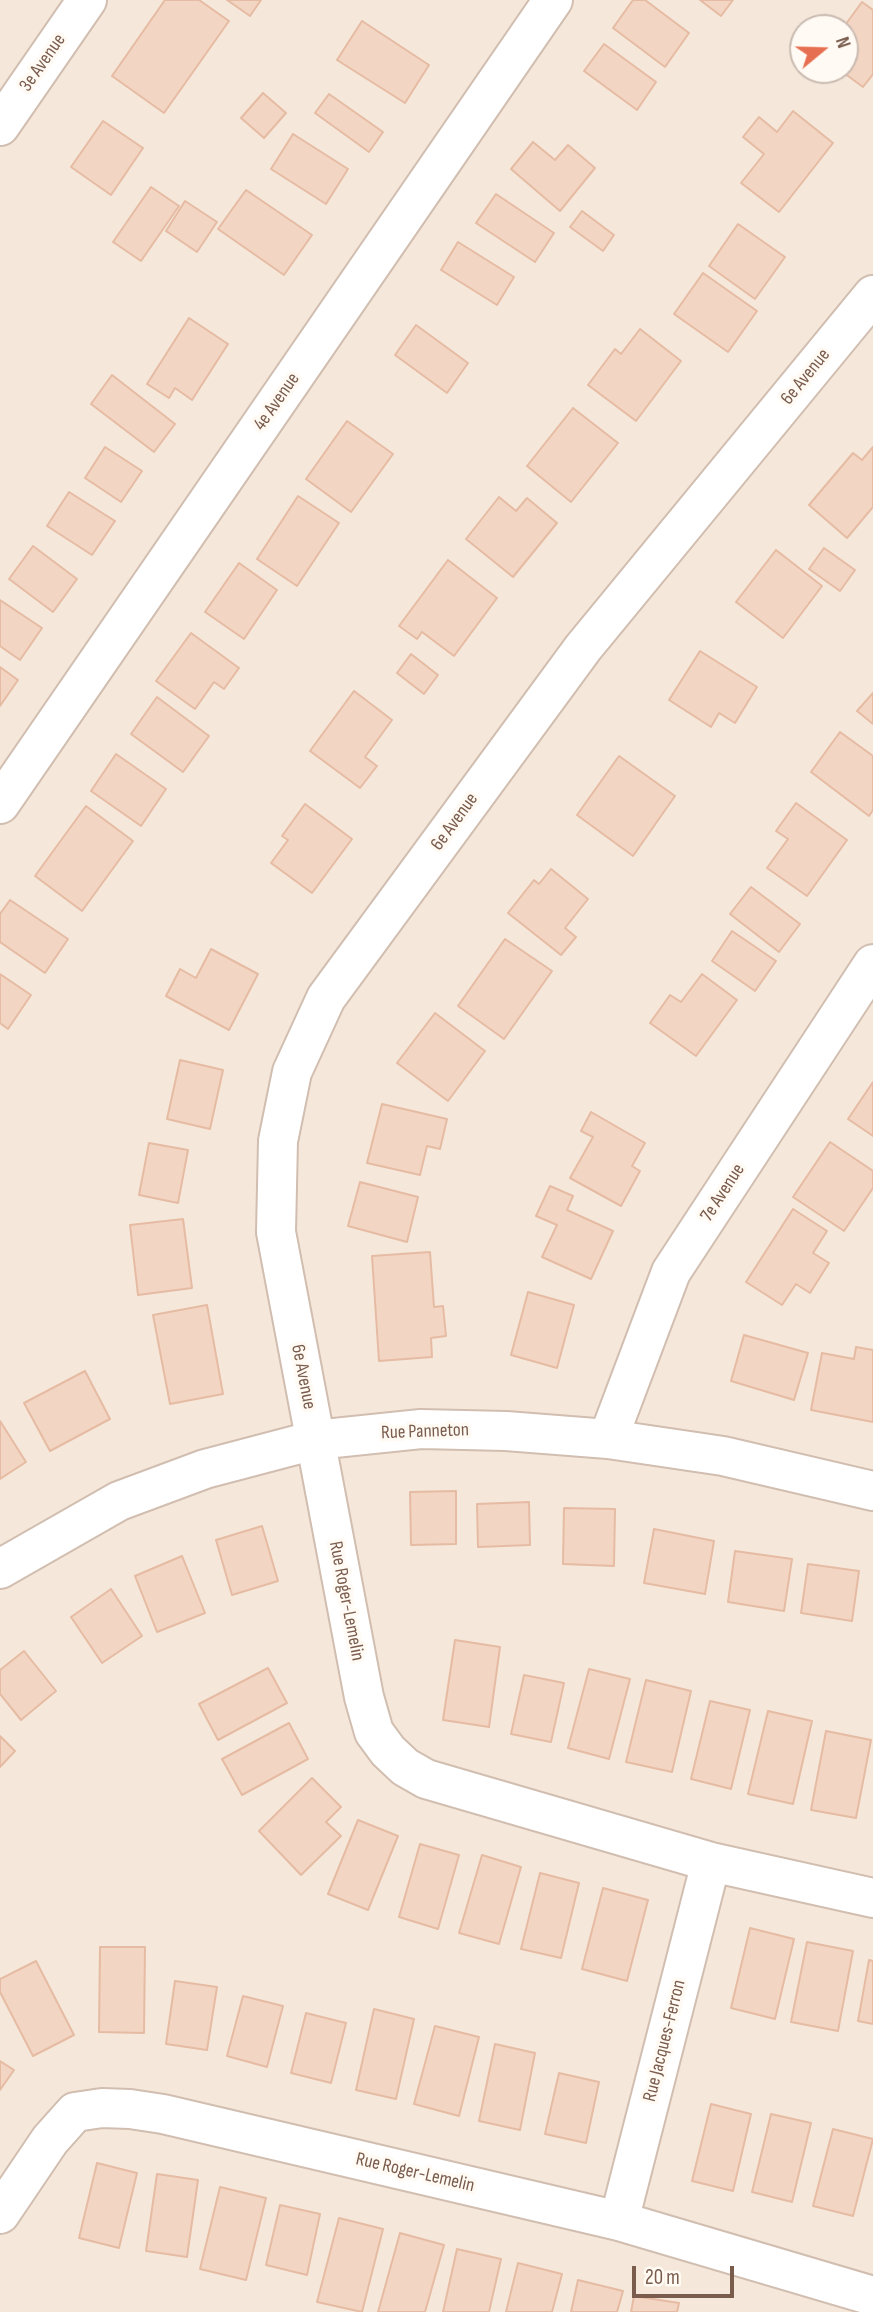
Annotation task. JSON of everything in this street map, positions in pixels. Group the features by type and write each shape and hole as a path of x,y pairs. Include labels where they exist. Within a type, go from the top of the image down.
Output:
{"street":[{"name":"3e Avenue","path":"0,126 87,0"},
{"name":"4e Avenue","path":"0,804 553,0"},
{"name":"6e Avenue","path":"315,1440 276,1232 278,1141 292,1072 326,998 583,648 873,295"},
{"name":"7e Avenue","path":"608,1439 671,1272 873,964"},
{"name":"Rue Panneton","path":"0,1569 118,1500 205,1469 315,1440 421,1429 506,1431 608,1439 723,1456 873,1491"},
{"name":"Rue Roger-Lemelin","path":"315,1440 364,1697 374,1732 388,1751 405,1767 426,1779 711,1862 873,1898"},
{"name":"Rue Jacques-Ferron","path":"619,2221 711,1862"},
{"name":"Rue Roger-Lemelin","path":"0,2214 50,2140 75,2112 102,2108 163,2115 619,2221 873,2295"}],"shaded area":[{"path":"0,0 873,0 873,2312 0,2312"}],"building":[{"path":"165,0 199,0 229,21 164,113 112,76"},
{"path":"227,0 261,0 250,16"},
{"path":"633,0 645,0 689,33 665,67 613,28"},
{"path":"700,0 733,0 721,16"},
{"path":"862,2 873,10 873,74 863,87 859,84 859,14 853,14"},
{"path":"362,21 429,65 405,103 337,60"},
{"path":"604,44 656,82 637,110 584,71"},
{"path":"263,93 286,113 264,138 241,118"},
{"path":"329,94 383,132 369,152 315,113"},
{"path":"793,111 833,143 779,212 741,183 764,154 743,137 759,117 777,132"},
{"path":"103,121 143,148 111,195 71,167"},
{"path":"293,134 348,169 326,204 271,169"},
{"path":"533,142 555,160 568,145 595,168 560,211 511,169"},
{"path":"151,187 179,206 141,261 113,242"},
{"path":"246,190 312,235 284,275 218,229"},
{"path":"496,194 554,233 535,262 476,223"},
{"path":"185,201 217,222 197,252 166,231"},
{"path":"582,211 614,235 603,251 570,227"},
{"path":"738,224 785,257 755,299 709,266"},
{"path":"458,242 514,277 497,305 441,270"},
{"path":"703,273 757,311 728,352 674,314"},
{"path":"189,318 228,344 192,400 175,388 169,398 147,384"},
{"path":"416,325 468,363 447,393 395,355"},
{"path":"640,329 681,361 636,421 588,385 615,349 621,354"},
{"path":"112,375 175,424 154,452 91,404"},
{"path":"573,408 618,443 571,502 527,466"},
{"path":"347,421 393,454 351,512 306,479"},
{"path":"105,447 142,471 121,502 85,478"},
{"path":"873,447 873,507 847,538 809,505 853,453 862,460"},
{"path":"69,492 115,521 92,555 47,526"},
{"path":"298,496 339,523 297,586 257,559"},
{"path":"499,497 516,511 527,498 557,523 513,577 466,539"},
{"path":"33,546 77,579 53,612 9,579"},
{"path":"824,548 855,570 840,591 809,569"},
{"path":"776,550 822,586 783,638 736,602"},
{"path":"448,560 497,598 454,656 422,632 417,639 399,626"},
{"path":"239,563 277,590 244,639 205,612"},
{"path":"0,600 42,628 20,660 0,646"},
{"path":"191,633 239,668 224,689 214,682 195,709 156,681"},
{"path":"700,651 757,687 735,723 719,713 711,727 669,700"},
{"path":"411,654 438,675 424,694 397,673"},
{"path":"0,667 18,680 0,706"},
{"path":"354,691 392,720 365,757 377,766 360,788 310,751"},
{"path":"873,693 873,724 857,711"},
{"path":"157,697 209,736 183,772 131,734"},
{"path":"840,732 873,756 873,810 869,816 811,772"},
{"path":"116,754 166,789 141,826 91,791"},
{"path":"619,756 675,796 633,856 577,815"},
{"path":"796,803 847,840 807,896 767,868 788,839 776,831"},
{"path":"305,804 352,839 312,893 271,863 288,840 282,836"},
{"path":"86,806 133,841 82,911 35,876"},
{"path":"551,869 588,899 565,928 576,937 561,955 508,913 534,880 539,884"},
{"path":"751,887 800,924 779,952 730,914"},
{"path":"10,900 68,939 45,973 0,942 0,914"},
{"path":"732,931 776,961 755,991 712,961"},
{"path":"505,939 552,971 504,1039 458,1006"},
{"path":"211,949 258,974 229,1030 166,996 180,969 196,978"},
{"path":"0,974 31,995 8,1029 0,1023"},
{"path":"702,974 737,1000 696,1056 650,1023 670,995 681,1002"},
{"path":"435,1013 485,1051 448,1101 397,1063"},
{"path":"180,1060 223,1070 210,1129 167,1119"},
{"path":"873,1082 873,1136 848,1119"},
{"path":"382,1104 447,1119 440,1149 427,1146 420,1175 367,1163"},
{"path":"591,1112 645,1143 632,1166 640,1171 621,1206 570,1178 593,1137 581,1131"},
{"path":"830,1142 873,1171 873,1188 844,1231 793,1197"},
{"path":"149,1143 188,1150 178,1203 139,1195"},
{"path":"360,1182 418,1197 407,1242 348,1226"},
{"path":"550,1186 573,1196 567,1210 613,1231 591,1279 542,1257 557,1225 536,1216"},
{"path":"793,1209 827,1231 813,1253 829,1263 810,1293 796,1284 782,1305 746,1282"},
{"path":"183,1219 192,1288 138,1295 130,1225"},
{"path":"430,1252 434,1307 443,1306 446,1336 431,1338 432,1357 379,1361 372,1256"},
{"path":"528,1292 574,1305 557,1368 511,1355"},
{"path":"207,1305 223,1394 170,1404 153,1315"},
{"path":"744,1335 808,1353 794,1400 731,1381"},
{"path":"856,1347 873,1350 873,1422 811,1410 822,1353 854,1359"},
{"path":"85,1371 110,1419 50,1451 24,1403"},
{"path":"0,1421 26,1462 0,1479"},
{"path":"456,1491 456,1544 411,1545 410,1492"},
{"path":"529,1502 530,1545 478,1547 477,1504"},
{"path":"564,1508 615,1509 614,1566 563,1564"},
{"path":"262,1526 278,1581 232,1595 216,1540"},
{"path":"654,1529 714,1541 705,1594 644,1583"},
{"path":"735,1551 792,1559 784,1611 728,1602"},
{"path":"182,1556 205,1613 157,1632 135,1576"},
{"path":"808,1564 859,1571 852,1621 801,1613"},
{"path":"111,1589 142,1636 102,1663 71,1617"},
{"path":"455,1640 500,1647 489,1727 443,1720"},
{"path":"24,1651 56,1691 21,1720 0,1694 0,1670"},
{"path":"268,1668 287,1703 218,1740 199,1704"},
{"path":"589,1669 630,1679 609,1759 568,1748"},
{"path":"524,1675 564,1683 551,1742 511,1734"},
{"path":"646,1680 691,1691 672,1772 626,1762"},
{"path":"710,1701 750,1710 731,1789 691,1779"},
{"path":"768,1711 812,1721 793,1804 748,1794"},
{"path":"289,1723 308,1759 242,1795 222,1759"},
{"path":"826,1731 871,1740 856,1818 811,1810"},
{"path":"0,1736 15,1751 0,1767"},
{"path":"312,1778 341,1807 326,1822 341,1836 301,1875 259,1831"},
{"path":"358,1820 398,1836 368,1910 328,1894"},
{"path":"420,1844 459,1855 438,1929 399,1917"},
{"path":"482,1855 521,1867 499,1944 459,1933"},
{"path":"540,1873 579,1883 561,1958 521,1949"},
{"path":"603,1888 648,1900 627,1981 582,1969"},
{"path":"750,1928 794,1939 775,2019 731,2008"},
{"path":"807,1942 853,1951 838,2031 791,2022"},
{"path":"100,1947 145,1947 144,2033 99,2032"},
{"path":"869,1960 873,1961 873,2024 858,2021"},
{"path":"36,1961 74,2035 33,2056 0,1992 0,1979"},
{"path":"175,1981 217,1987 207,2050 166,2044"},
{"path":"243,1996 283,2006 267,2067 227,2056"},
{"path":"374,2009 414,2019 396,2099 356,2090"},
{"path":"306,2013 346,2023 331,2083 291,2073"},
{"path":"435,2026 479,2037 459,2116 414,2104"},
{"path":"495,2044 535,2053 520,2130 479,2121"},
{"path":"0,2061 14,2070 0,2090"},
{"path":"559,2073 599,2082 586,2143 545,2134"},
{"path":"711,2104 751,2114 733,2191 692,2181"},
{"path":"771,2114 811,2123 792,2202 752,2192"},
{"path":"833,2129 873,2139 853,2216 813,2206"},
{"path":"97,2163 137,2173 119,2248 79,2238"},
{"path":"157,2174 198,2180 187,2257 146,2251"},
{"path":"220,2187 266,2198 246,2280 200,2269"},
{"path":"280,2205 320,2214 307,2275 266,2265"},
{"path":"339,2218 383,2229 362,2312 317,2302"},
{"path":"400,2233 444,2245 425,2312 378,2312"},
{"path":"457,2249 501,2259 489,2312 443,2312"},
{"path":"518,2263 562,2274 552,2312 506,2312"},
{"path":"578,2280 623,2291 617,2312 571,2312"},
{"path":"634,2296 679,2303 677,2312 631,2312"}]}
